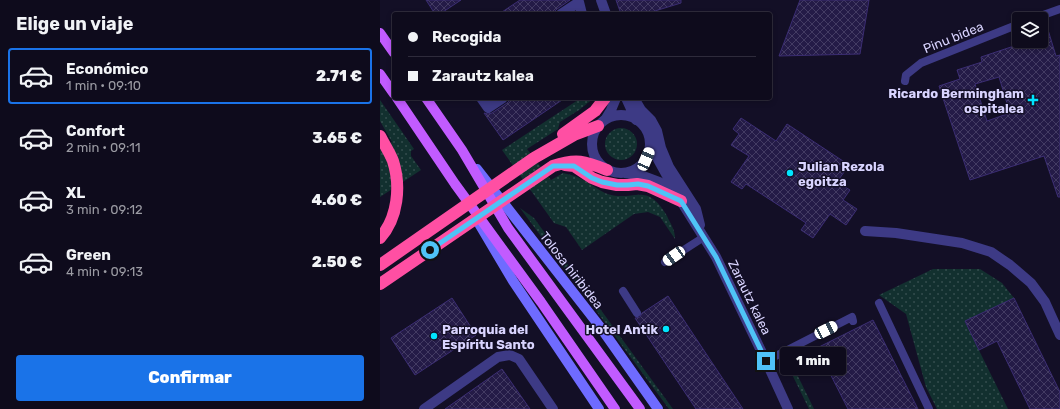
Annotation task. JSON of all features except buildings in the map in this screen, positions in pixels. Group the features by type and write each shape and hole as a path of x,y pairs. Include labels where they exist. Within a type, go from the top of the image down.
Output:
{"highway":[{"path":"534,158 552,142 595,111 603,100"},
{"path":"380,265 534,158 574,135 601,123"},
{"path":"380,238 390,223 394,213 397,189 396,175 392,160 382,140"},
{"path":"380,284 549,169 564,162 574,160 591,163 607,170"},
{"path":"549,169 574,166 592,178 602,182 617,185 638,184 648,186 681,201"}],"main road":[{"path":"380,33 392,50"},
{"path":"380,74 392,91"},
{"path":"398,100 455,184 541,302 615,409"},
{"name":"Tolosa hiribidea","path":"427,100 462,150 601,328 658,409"},
{"name":"Tolosa hiribidea","path":"462,150 508,228 640,409"},
{"path":"455,184 513,281 599,409"}],"street":[{"path":"601,0 605,12"},
{"path":"564,12 578,2 581,12"},
{"path":"482,100 488,108 500,100"},
{"path":"601,123 612,116 621,115 629,116 643,126 648,133 650,142 646,159 640,166 632,171 623,173 607,170 597,161 592,150 594,133 601,123 611,110 615,100"},
{"path":"627,100 636,120"},
{"path":"635,100 641,110 651,120 657,131 661,148 669,167 696,209 704,237"},
{"name":"Zarautz kalea","path":"650,142 681,201 716,257 788,409"},
{"name":"Zarautz kalea","path":"623,173 643,176 659,182 681,201"},
{"path":"865,231 896,233 962,243 991,252 1010,265 1031,284 1045,302 1060,336"},
{"path":"424,409 498,357 510,355 519,359 553,409"}],"lane":[{"path":"1048,13 1060,9"},
{"name":"Pinu bidea","path":"905,81 906,74 921,63 1012,27"},
{"path":"665,262 704,237"},
{"path":"623,291 638,313"},
{"path":"879,303 929,409"},
{"path":"766,361 852,317 853,320"}],"green space":[{"path":"380,100 414,149 411,151 411,156 421,170 380,197 380,150 392,142 380,121"},
{"path":"578,100 592,100 560,122 558,129 527,149 551,180 563,173 575,176 605,193 615,196 646,195 652,198 667,216 674,230 675,239 660,217 648,212 634,214 582,250 566,227 554,223 502,150"},
{"path":"618,128 624,128 634,135 637,144 636,150 630,157 624,160 618,160 608,153 605,147 605,141 612,131"},
{"path":"520,208 534,218 673,409 669,409"},
{"path":"933,269 980,269 1002,283 1014,298 965,322 1008,409 937,409 926,387 906,314 879,295"},
{"path":"789,358 814,409 809,409 787,364"}],"place":[{"name":"Ricardo Bermingham ospitalea","path":"1033,100"},
{"name":"Julian Rezola egoitza","path":"790,173"},
{"name":"Hotel Antik","path":"666,329"},
{"name":"Parroquia del Espíritu Santo","path":"434,336"}],"route":[{"path":"430,250 553,166 574,166 592,178 602,182 617,185 638,184 648,186 681,201 716,257 766,361"}]}
